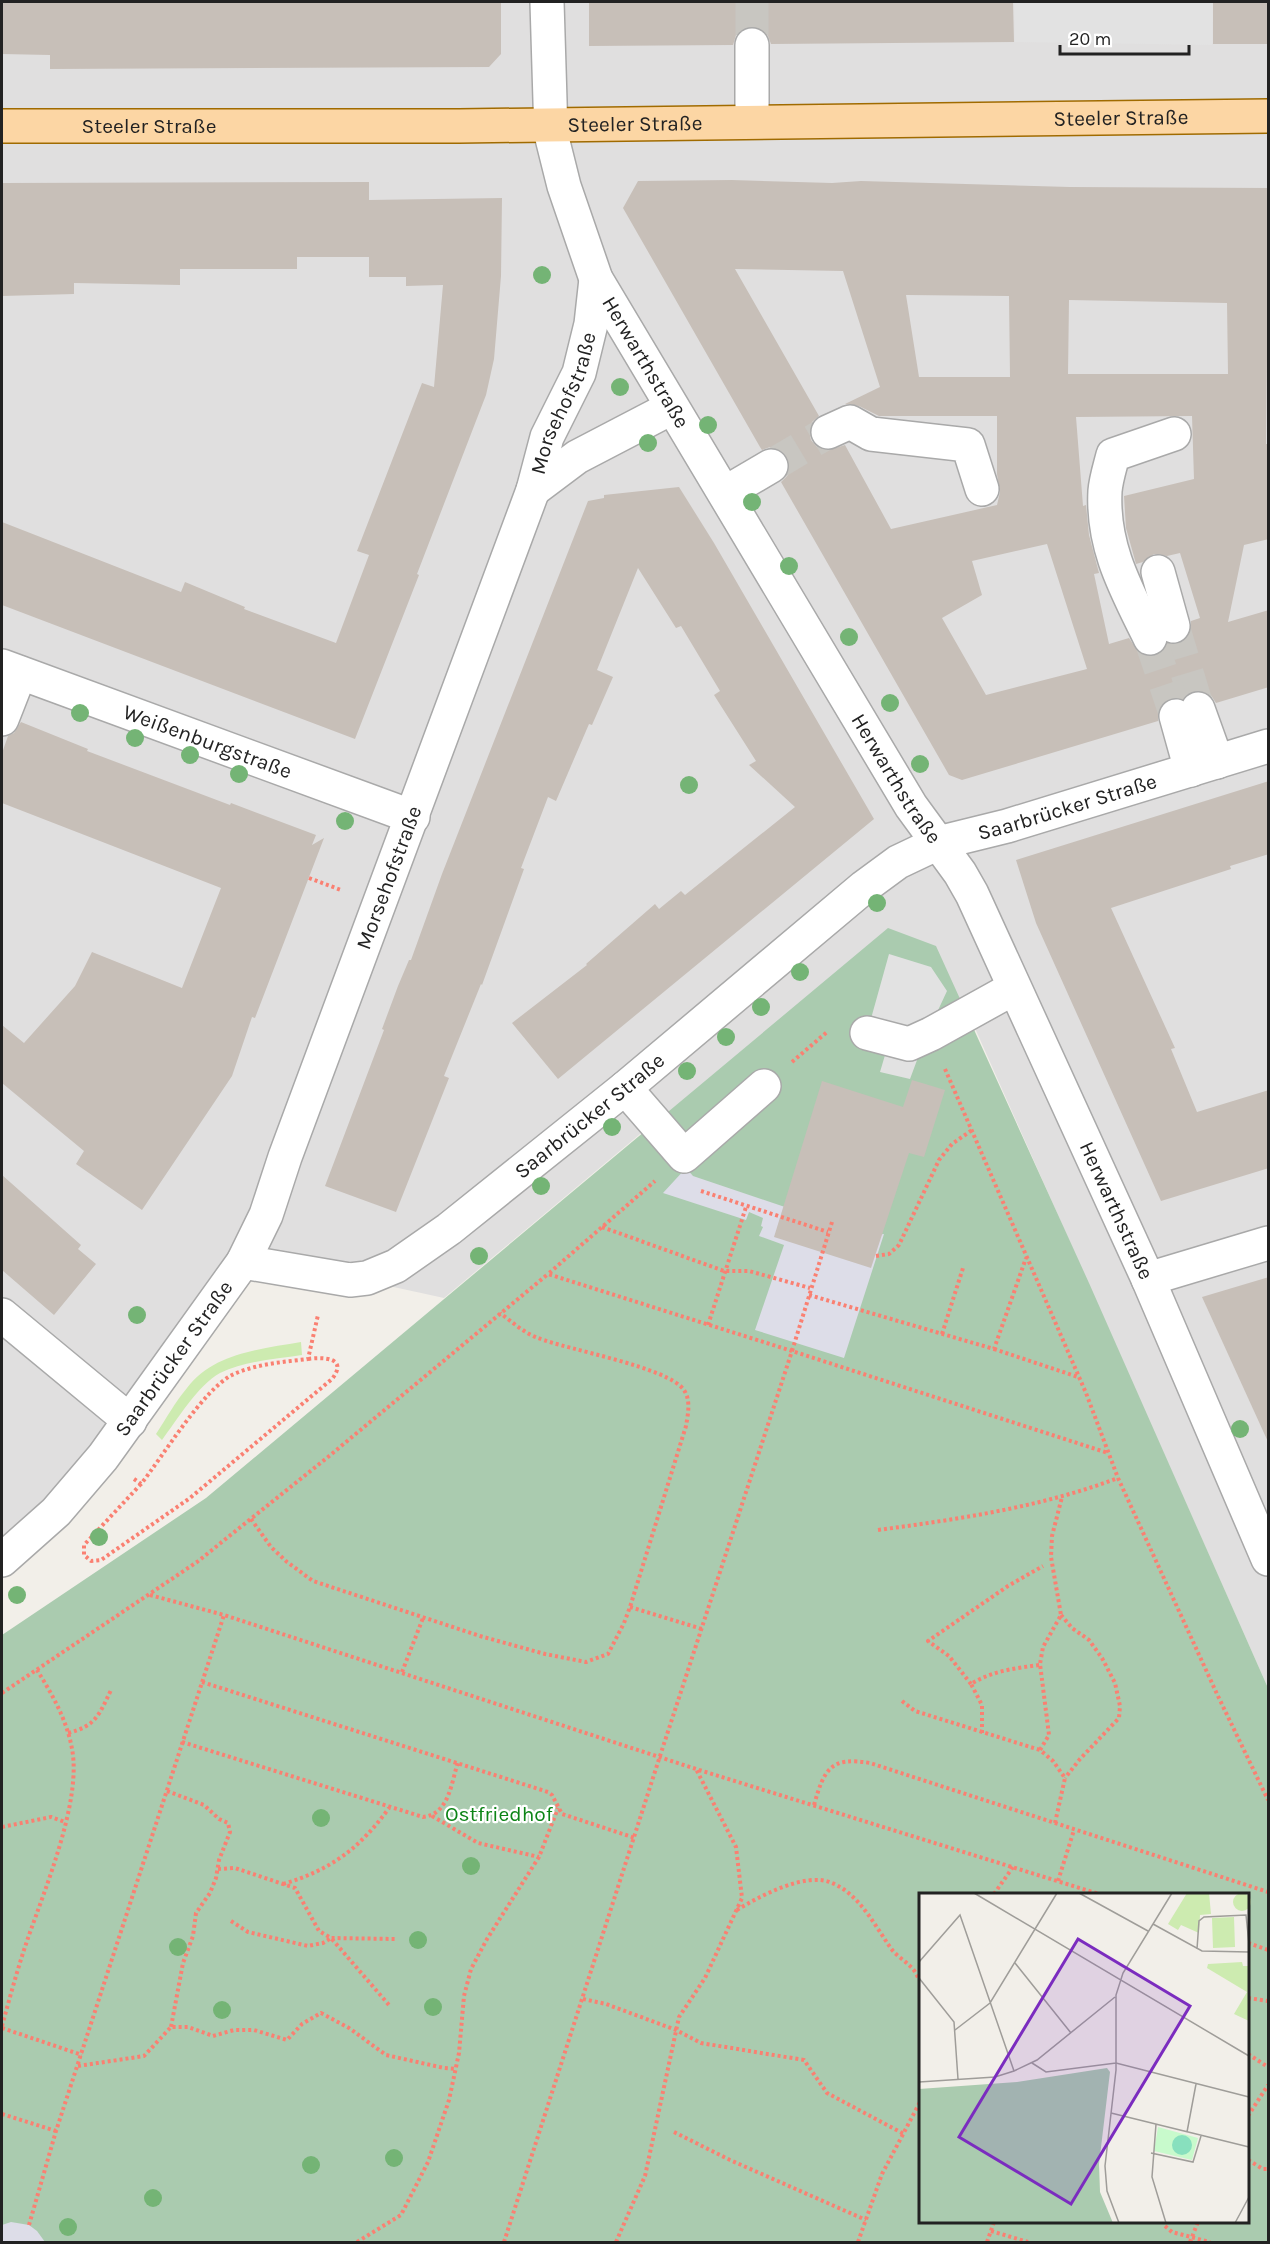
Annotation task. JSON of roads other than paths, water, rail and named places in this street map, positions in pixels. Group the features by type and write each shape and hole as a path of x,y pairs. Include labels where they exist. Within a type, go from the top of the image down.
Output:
{"main road":[{"name":"Steeler Straße","path":"2,126 550,124 1269,116"}],"street":[{"name":"Herwarthstraße","path":"547,2 550,124 564,186 596,279 671,408 725,493 911,806 960,873 972,894 1148,1279 1269,1559"},
{"path":"752,45 752,121"},
{"name":"Morsehofstraße","path":"243,1262 266,1215 285,1157 413,817 533,490 547,437 579,373 591,324 596,279"},
{"name":"Morsehofstraße","path":"533,490 577,457 671,408"},
{"path":"828,432 850,422 871,434 968,445 982,489"},
{"path":"1158,572 1162,632 1118,572 1105,527 1105,489 1113,455 1174,434"},
{"path":"725,493 771,466"},
{"path":"2,719 11,669"},
{"name":"Weißenburgstraße","path":"11,669 413,817"},
{"path":"1187,712 1204,766"},
{"name":"Saarbrücker Straße","path":"2,1560 56,1512 103,1457 243,1262 350,1280 367,1278 396,1266 449,1229 625,1088 864,887 898,862 938,843 1007,826 1269,746"},
{"path":"867,1033 909,1044 931,1035 1014,988"},
{"path":"625,1088 684,1156 764,1086"},
{"path":"1148,1279 1269,1243"},
{"path":"2,1315 130,1421"}],"tunnel":[{"path":"752,2 752,45"},
{"path":"771,466 828,432"},
{"path":"1173,626 1198,709"},
{"path":"1150,638 1176,716"}],"park label":[{"name":"Ostfriedhof","path":"499,1814"}]}
